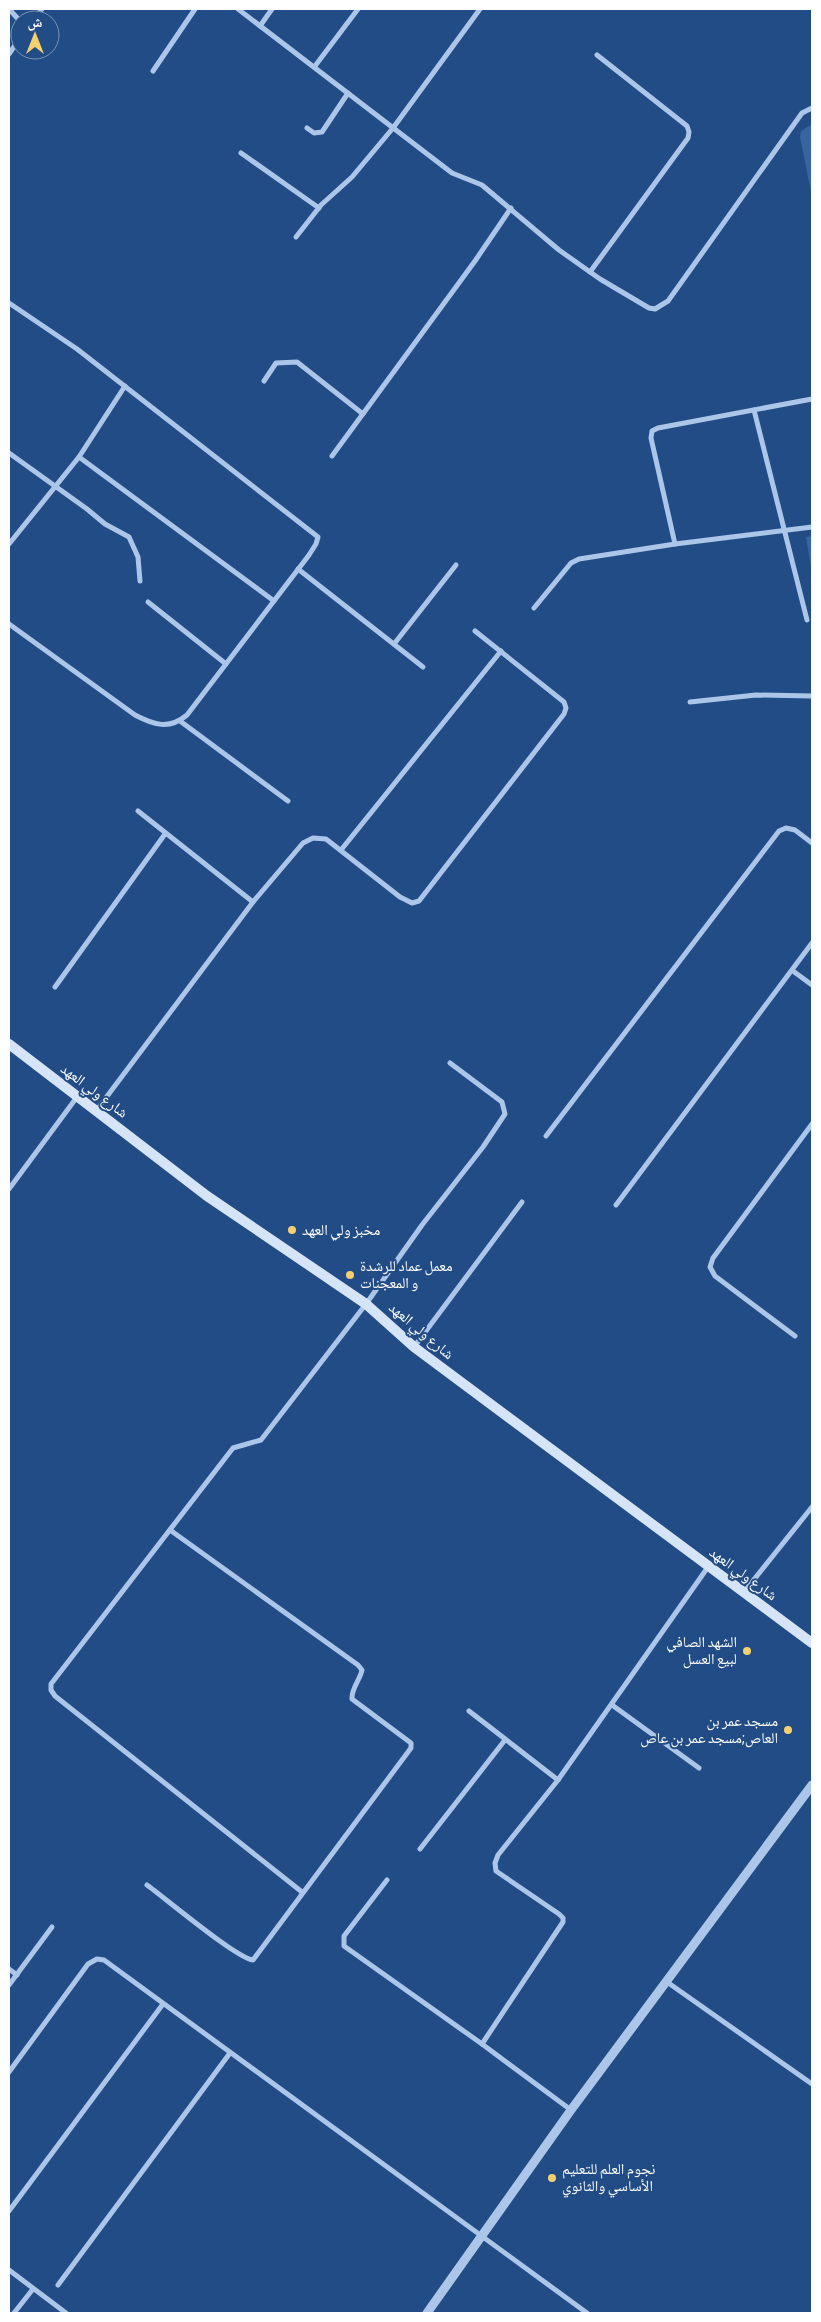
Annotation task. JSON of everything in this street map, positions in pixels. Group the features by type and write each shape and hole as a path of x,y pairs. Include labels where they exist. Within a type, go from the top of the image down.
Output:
{"main road":[{"name":"شارع ولي العهد","path":"9,1044 207,1196 366,1304 414,1347 812,1643"}],"street":[{"path":"153,71 195,9"},
{"path":"238,9 452,173 482,185 560,250 590,272 648,308 655,309 668,301 802,113 812,108"},
{"path":"260,26 272,9"},
{"path":"314,66 358,9"},
{"path":"296,237 318,208 352,177 393,128 480,9"},
{"path":"590,272 688,138 689,132 687,126 597,55"},
{"path":"307,128 314,133 322,132 348,93"},
{"path":"241,153 318,208"},
{"path":"332,456 475,261 511,208"},
{"path":"9,302 77,349 318,537 316,544 298,569 187,715 180,721 154,724 135,715 9,624"},
{"path":"264,381 276,363 297,362 363,414"},
{"path":"9,544 79,457 125,386"},
{"path":"675,544 651,438 652,432 658,428 812,399"},
{"path":"754,410 808,620"},
{"path":"9,453 105,524 126,534 138,557 140,581"},
{"path":"79,457 274,601"},
{"path":"534,608 575,560 675,544 812,528"},
{"path":"394,644 456,565"},
{"path":"298,569 423,667"},
{"path":"148,602 226,664"},
{"path":"96,1111 253,902 303,843 313,838 326,839 400,897 412,903 419,901 564,714 566,708 564,702 474,631"},
{"path":"341,850 501,651"},
{"path":"690,702 756,695 812,696"},
{"path":"180,721 288,801"},
{"path":"138,811 253,902"},
{"path":"546,1136 779,831 786,828 795,830 812,843"},
{"path":"55,987 165,834"},
{"path":"616,1205 812,943"},
{"path":"792,971 812,985"},
{"path":"302,1892 109,1739 51,1690 50,1684 233,1448 261,1440 366,1304 422,1225 483,1147 505,1114 502,1102 450,1063"},
{"path":"9,1188 77,1097"},
{"path":"795,1336 715,1276 710,1267 713,1258 812,1124"},
{"path":"414,1347 522,1202"},
{"path":"744,1592 812,1507"},
{"path":"148,1885 244,1957 253,1960 302,1892 412,1748 411,1743 352,1699 351,1696 361,1677 362,1670 358,1665 170,1530"},
{"path":"482,2044 563,1922 559,1914 496,1871 495,1863 498,1856 558,1780 708,1567"},
{"path":"612,1705 699,1768"},
{"path":"469,1711 558,1780"},
{"path":"420,1849 505,1740"},
{"path":"427,2313 571,2110 668,1982 812,1785"},
{"path":"387,1880 344,1936 344,1946 571,2110"},
{"path":"9,1985 52,1927"},
{"path":"9,2072 93,1960 104,1960 587,2313"},
{"path":"9,1969 16,1975"},
{"path":"668,1982 812,2084"},
{"path":"9,2211 163,2004"},
{"path":"58,2285 230,2053"},
{"path":"9,2270 66,2313"},
{"path":"14,2313 33,2289"}],"shaded area":[{"path":"812,124 812,197 800,137 801,131"},
{"path":"812,536 812,567 811,567 806,537"}],"place":[{"name":"مخبز ولي العهد","path":"292,1230"},
{"name":"معمل عماد للرشدة و المعجنات","path":"350,1275"},
{"name":"الشهد الصافي لبيع العسل","path":"747,1651"},
{"name":"مسجد عمر بن العاص;مسجد عمر بن عاص","path":"788,1730"},
{"name":"نجوم العلم للتعليم الأساسي والثانوي","path":"552,2178"}]}
